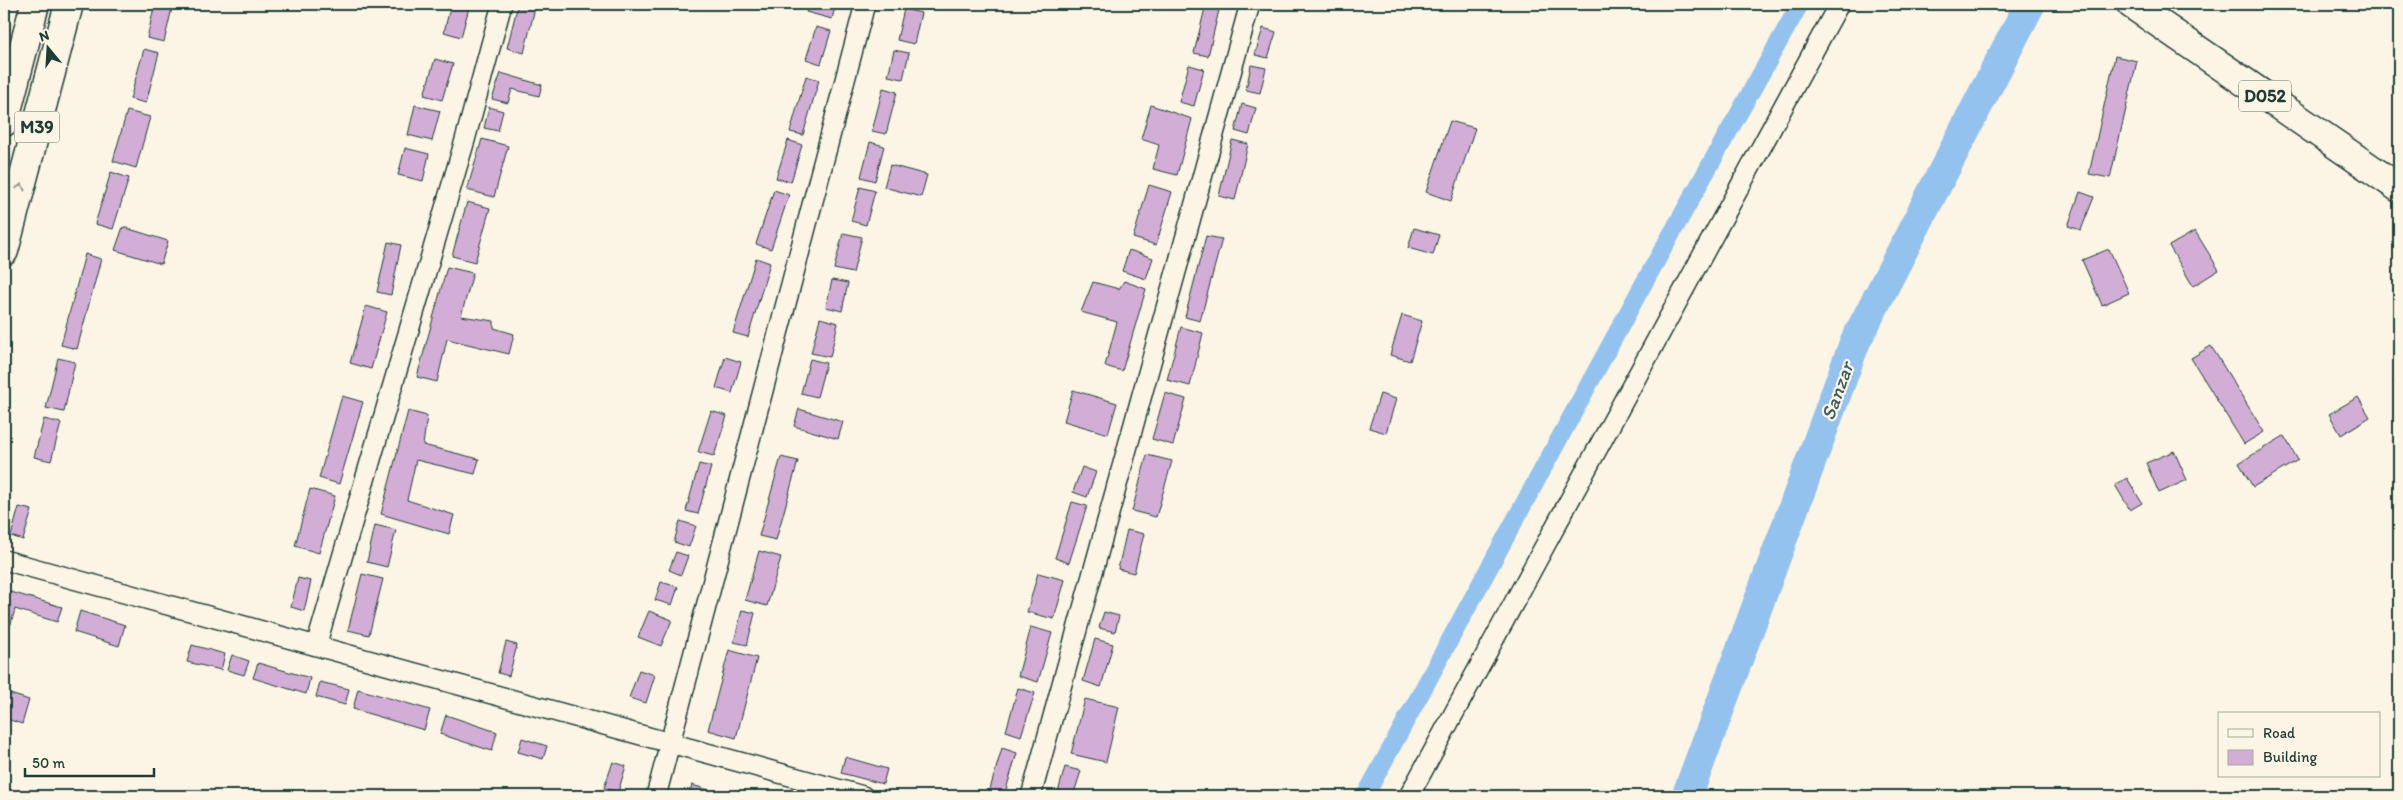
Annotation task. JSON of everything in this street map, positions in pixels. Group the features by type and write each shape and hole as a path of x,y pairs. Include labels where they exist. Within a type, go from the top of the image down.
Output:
{"main road":[{"name":"M39","path":"35,4 7,111 29,109 43,105"},
{"name":"M39","path":"4,251 69,4"},
{"name":"D052","path":"2131,4 2399,188"}],"street":[{"path":"316,646 462,150 502,4"},
{"path":"656,796 865,4"},
{"path":"1031,796 1250,4"},
{"path":"1409,796 1839,4"},
{"path":"4,560 670,745 862,796"}],"building":[{"path":"155,4 173,4 164,42 147,38"},
{"path":"451,4 470,4 461,37 444,32"},
{"path":"518,4 535,8 524,53 507,48"},
{"path":"809,4 836,4 832,19 806,12"},
{"path":"1206,4 1220,6 1208,56 1194,53"},
{"path":"904,9 921,13 914,44 897,40"},
{"path":"816,27 831,31 821,64 806,59"},
{"path":"1263,28 1276,32 1268,58 1255,55"},
{"path":"144,49 159,53 146,103 130,99"},
{"path":"894,50 909,53 903,79 888,76"},
{"path":"2115,56 2137,61 2110,178 2089,174"},
{"path":"435,59 453,64 442,100 424,95"},
{"path":"1189,65 1204,69 1194,106 1179,102"},
{"path":"1251,65 1266,68 1260,93 1246,90"},
{"path":"501,73 542,85 539,96 512,89 508,103 492,99"},
{"path":"806,76 819,80 803,135 790,132"},
{"path":"883,88 897,92 886,134 872,131"},
{"path":"1242,104 1256,108 1249,135 1235,131"},
{"path":"415,105 440,111 432,141 408,135"},
{"path":"1151,105 1192,119 1177,175 1153,169 1159,145 1141,139"},
{"path":"489,107 503,111 498,131 484,128"},
{"path":"127,111 150,117 136,168 113,161"},
{"path":"1450,121 1475,128 1451,201 1426,192"},
{"path":"482,139 508,146 494,197 467,190"},
{"path":"788,140 802,145 791,182 776,178"},
{"path":"1232,140 1248,144 1235,200 1219,196"},
{"path":"870,142 884,146 875,181 861,177"},
{"path":"405,148 429,154 423,181 398,175"},
{"path":"890,165 927,175 921,197 884,187"},
{"path":"111,172 129,178 113,229 95,224"},
{"path":"1149,185 1172,192 1156,245 1133,238"},
{"path":"860,187 875,191 866,225 851,221"},
{"path":"774,190 789,195 771,249 756,244"},
{"path":"2080,192 2094,197 2081,230 2068,226"},
{"path":"467,202 490,208 475,262 452,256"},
{"path":"123,227 168,241 161,264 115,250"},
{"path":"1414,228 1439,235 1433,255 1408,248"},
{"path":"2195,231 2219,270 2193,286 2169,246"},
{"path":"843,233 862,237 853,273 834,269"},
{"path":"1206,236 1222,239 1200,321 1185,317"},
{"path":"388,242 401,245 391,295 377,292"},
{"path":"2109,249 2129,293 2102,305 2082,260"},
{"path":"1129,250 1153,258 1146,279 1122,271"},
{"path":"85,254 101,259 77,349 61,345"},
{"path":"756,258 770,263 748,337 733,333"},
{"path":"447,267 473,273 461,316 494,321 494,328 514,334 509,354 447,339 437,382 417,377"},
{"path":"832,280 848,283 842,311 826,307"},
{"path":"1124,281 1146,289 1122,371 1105,366 1117,322 1081,312 1093,282 1119,289"},
{"path":"366,306 387,312 371,369 350,363"},
{"path":"1402,315 1422,321 1410,361 1390,355"},
{"path":"820,318 838,323 830,357 811,353"},
{"path":"1181,327 1203,333 1190,386 1167,380"},
{"path":"2211,346 2264,432 2244,444 2191,358"},
{"path":"725,357 741,362 732,393 716,388"},
{"path":"58,358 75,362 64,412 46,408"},
{"path":"810,359 826,363 817,397 801,393"},
{"path":"2399,378 2399,391 2393,381"},
{"path":"1073,390 1117,403 1108,434 1064,421"},
{"path":"1165,393 1186,399 1173,445 1152,439"},
{"path":"1380,394 1396,399 1386,433 1369,428"},
{"path":"342,396 363,402 339,484 319,478"},
{"path":"2358,397 2370,417 2341,435 2329,414"},
{"path":"799,409 843,422 838,439 794,426"},
{"path":"408,411 427,416 423,445 479,459 475,474 416,460 407,500 454,515 449,534 381,514"},
{"path":"711,411 727,416 714,456 698,452"},
{"path":"44,419 61,423 51,461 34,457"},
{"path":"2284,436 2298,460 2253,487 2239,463"},
{"path":"2174,451 2187,480 2159,493 2146,463"},
{"path":"1147,455 1172,461 1156,517 1132,511"},
{"path":"781,457 798,461 776,540 759,536"},
{"path":"699,464 711,467 698,514 686,511"},
{"path":"1082,467 1096,472 1087,497 1073,492"},
{"path":"2127,478 2142,503 2130,510 2115,485"},
{"path":"310,489 335,496 319,553 295,546"},
{"path":"1072,502 1087,506 1069,563 1055,558"},
{"path":"19,507 32,510 23,540 11,536"},
{"path":"680,521 696,526 689,547 674,542"},
{"path":"375,525 396,530 387,567 367,562"},
{"path":"1127,530 1144,534 1134,573 1118,569"},
{"path":"759,551 781,557 767,606 745,600"},
{"path":"676,552 688,556 681,575 669,570"},
{"path":"1038,573 1065,580 1054,619 1027,612"},
{"path":"362,574 383,579 369,635 348,630"},
{"path":"298,578 311,581 304,611 291,607"},
{"path":"661,582 678,587 672,605 655,600"},
{"path":"4,590 62,607 57,622 15,609 11,624 4,622"},
{"path":"742,610 755,613 747,645 734,642"},
{"path":"80,611 125,625 119,646 74,632"},
{"path":"649,611 672,620 661,646 638,637"},
{"path":"1104,612 1119,616 1115,632 1099,628"},
{"path":"1031,627 1052,633 1038,682 1018,676"},
{"path":"1095,639 1113,644 1101,687 1083,681"},
{"path":"506,642 517,645 509,676 498,673"},
{"path":"192,645 225,654 221,670 187,662"},
{"path":"729,650 757,658 736,738 708,730"},
{"path":"232,655 249,661 244,675 227,670"},
{"path":"258,663 310,678 306,694 253,678"},
{"path":"639,670 655,675 646,703 629,698"},
{"path":"320,682 349,689 345,705 316,697"},
{"path":"1018,688 1035,693 1021,736 1006,731"},
{"path":"358,689 430,710 424,730 353,709"},
{"path":"4,692 29,700 22,724 4,718"},
{"path":"1085,699 1119,707 1106,762 1071,754"},
{"path":"446,715 497,732 492,751 440,734"},
{"path":"522,738 547,746 543,759 518,752"},
{"path":"1002,748 1017,753 1004,796 988,796"},
{"path":"845,757 887,769 883,784 841,773"},
{"path":"613,762 626,766 618,792 604,788"},
{"path":"1065,767 1081,771 1073,796 1057,796"},
{"path":"692,785 709,790 707,796 689,796"}],"waterway":[{"path":"1365,796 1639,292 1800,4"},
{"name":"Sanzar","path":"1687,796 1855,342 2030,4"}]}
